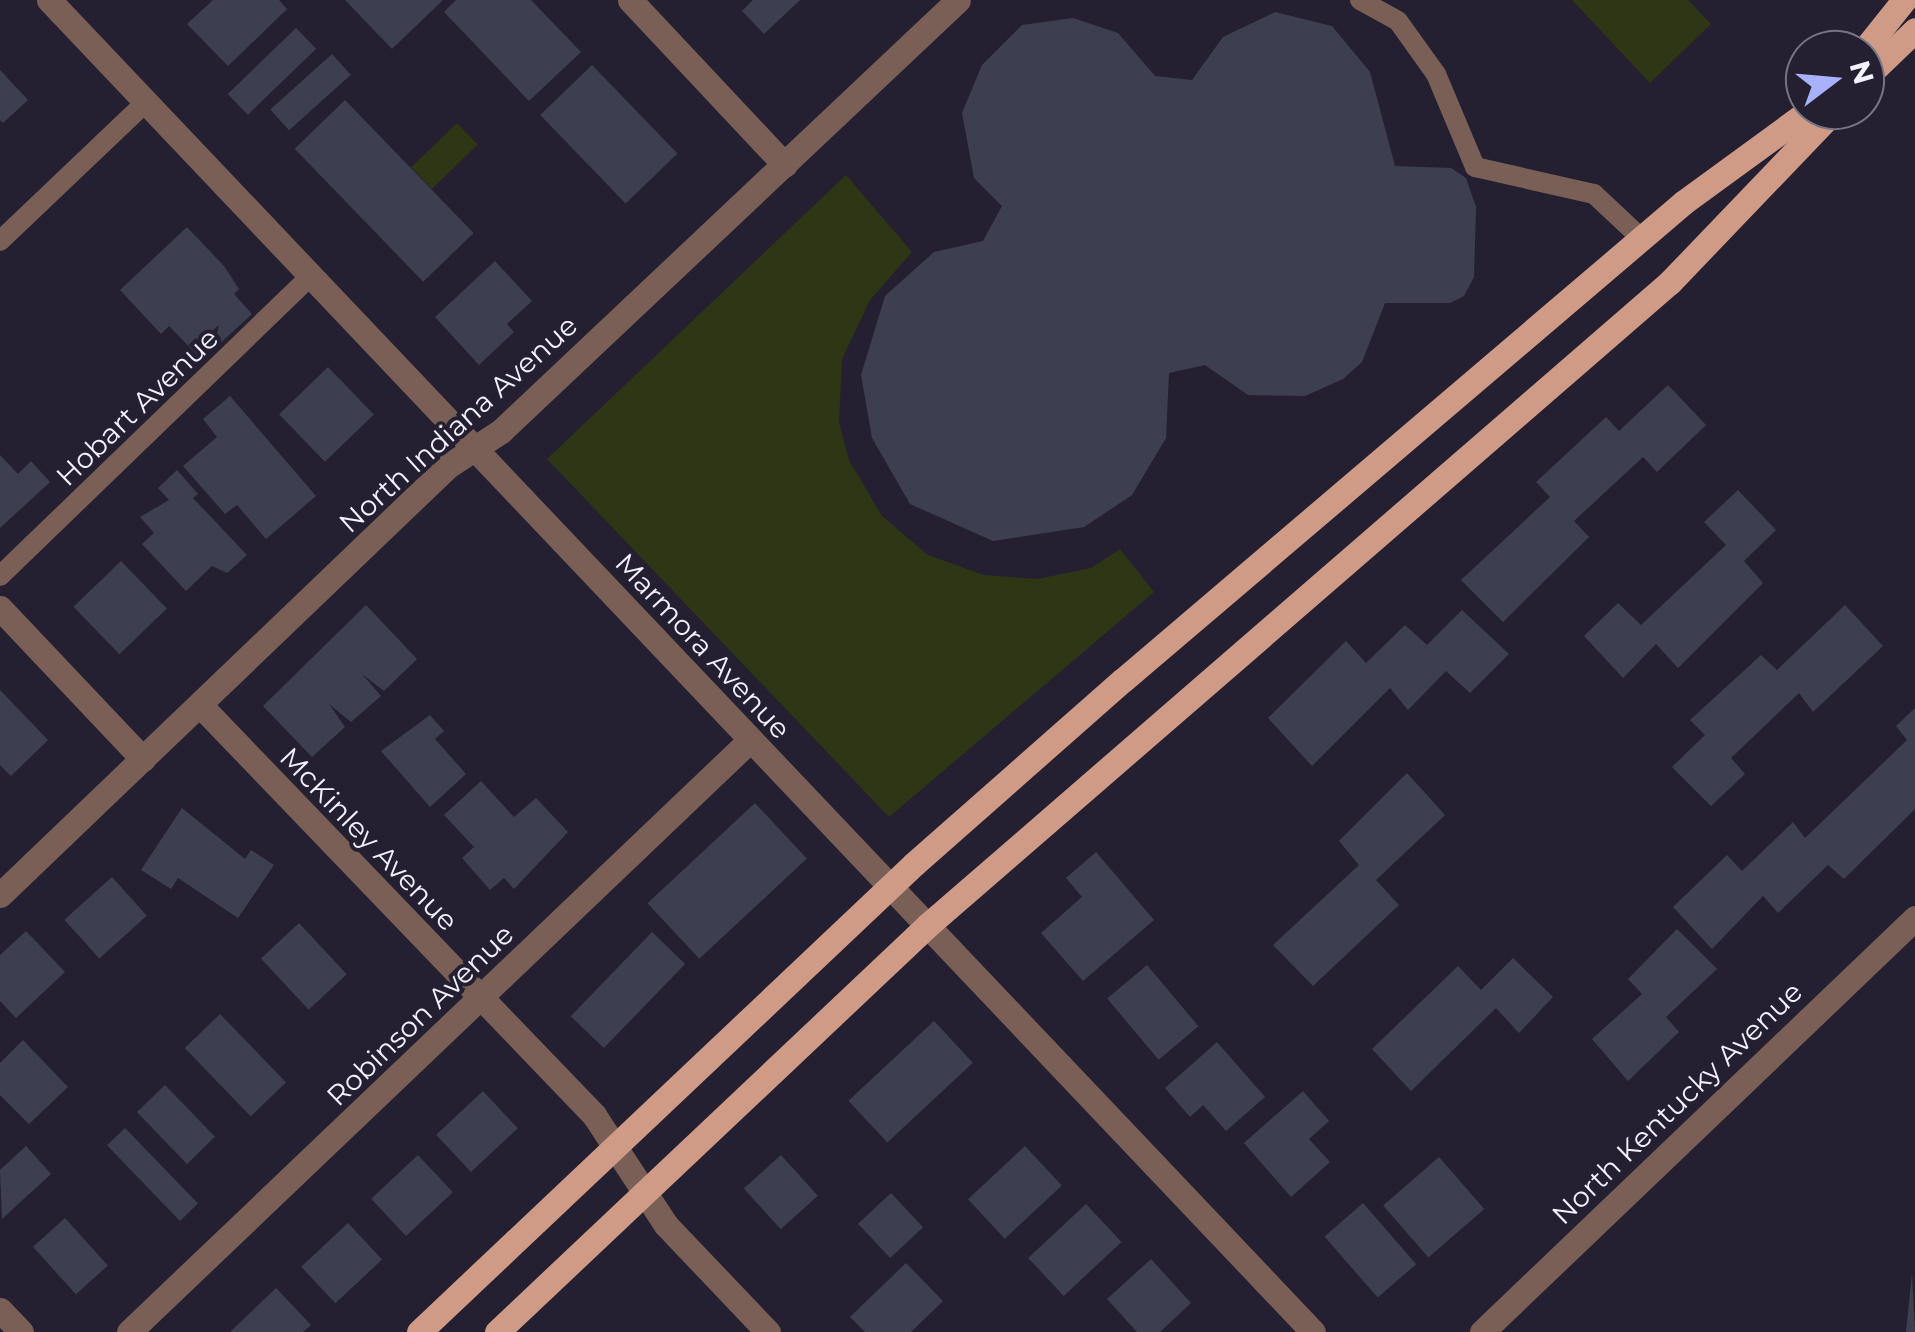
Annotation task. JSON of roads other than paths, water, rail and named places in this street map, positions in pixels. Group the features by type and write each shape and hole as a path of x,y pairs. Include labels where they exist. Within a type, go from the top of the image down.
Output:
{"main road":[{"path":"1885,35 1904,0"},
{"path":"1885,52 1915,30"},
{"path":"419,1332 891,886 1641,238 1785,129"},
{"path":"497,1332 928,925 1670,282 1816,130"}],"street":[{"name":"Marmora Avenue","path":"49,0 1313,1332"},
{"path":"630,0 785,165"},
{"name":"North Indiana Avenue","path":"0,895 448,466 501,432 958,0"},
{"path":"0,608 143,759"},
{"name":"McKinley Avenue","path":"200,705 594,1115 666,1225 768,1332"},
{"name":"Robinson Avenue","path":"129,1332 750,740"},
{"name":"North Kentucky Avenue","path":"1482,1332 1915,918"},
{"path":"0,1310 21,1332"}],"lane":[{"path":"1360,0 1398,20 1436,74 1476,168 1594,194 1641,238"},
{"path":"0,242 146,102"},
{"name":"Hobart Avenue","path":"0,576 311,276"}]}
